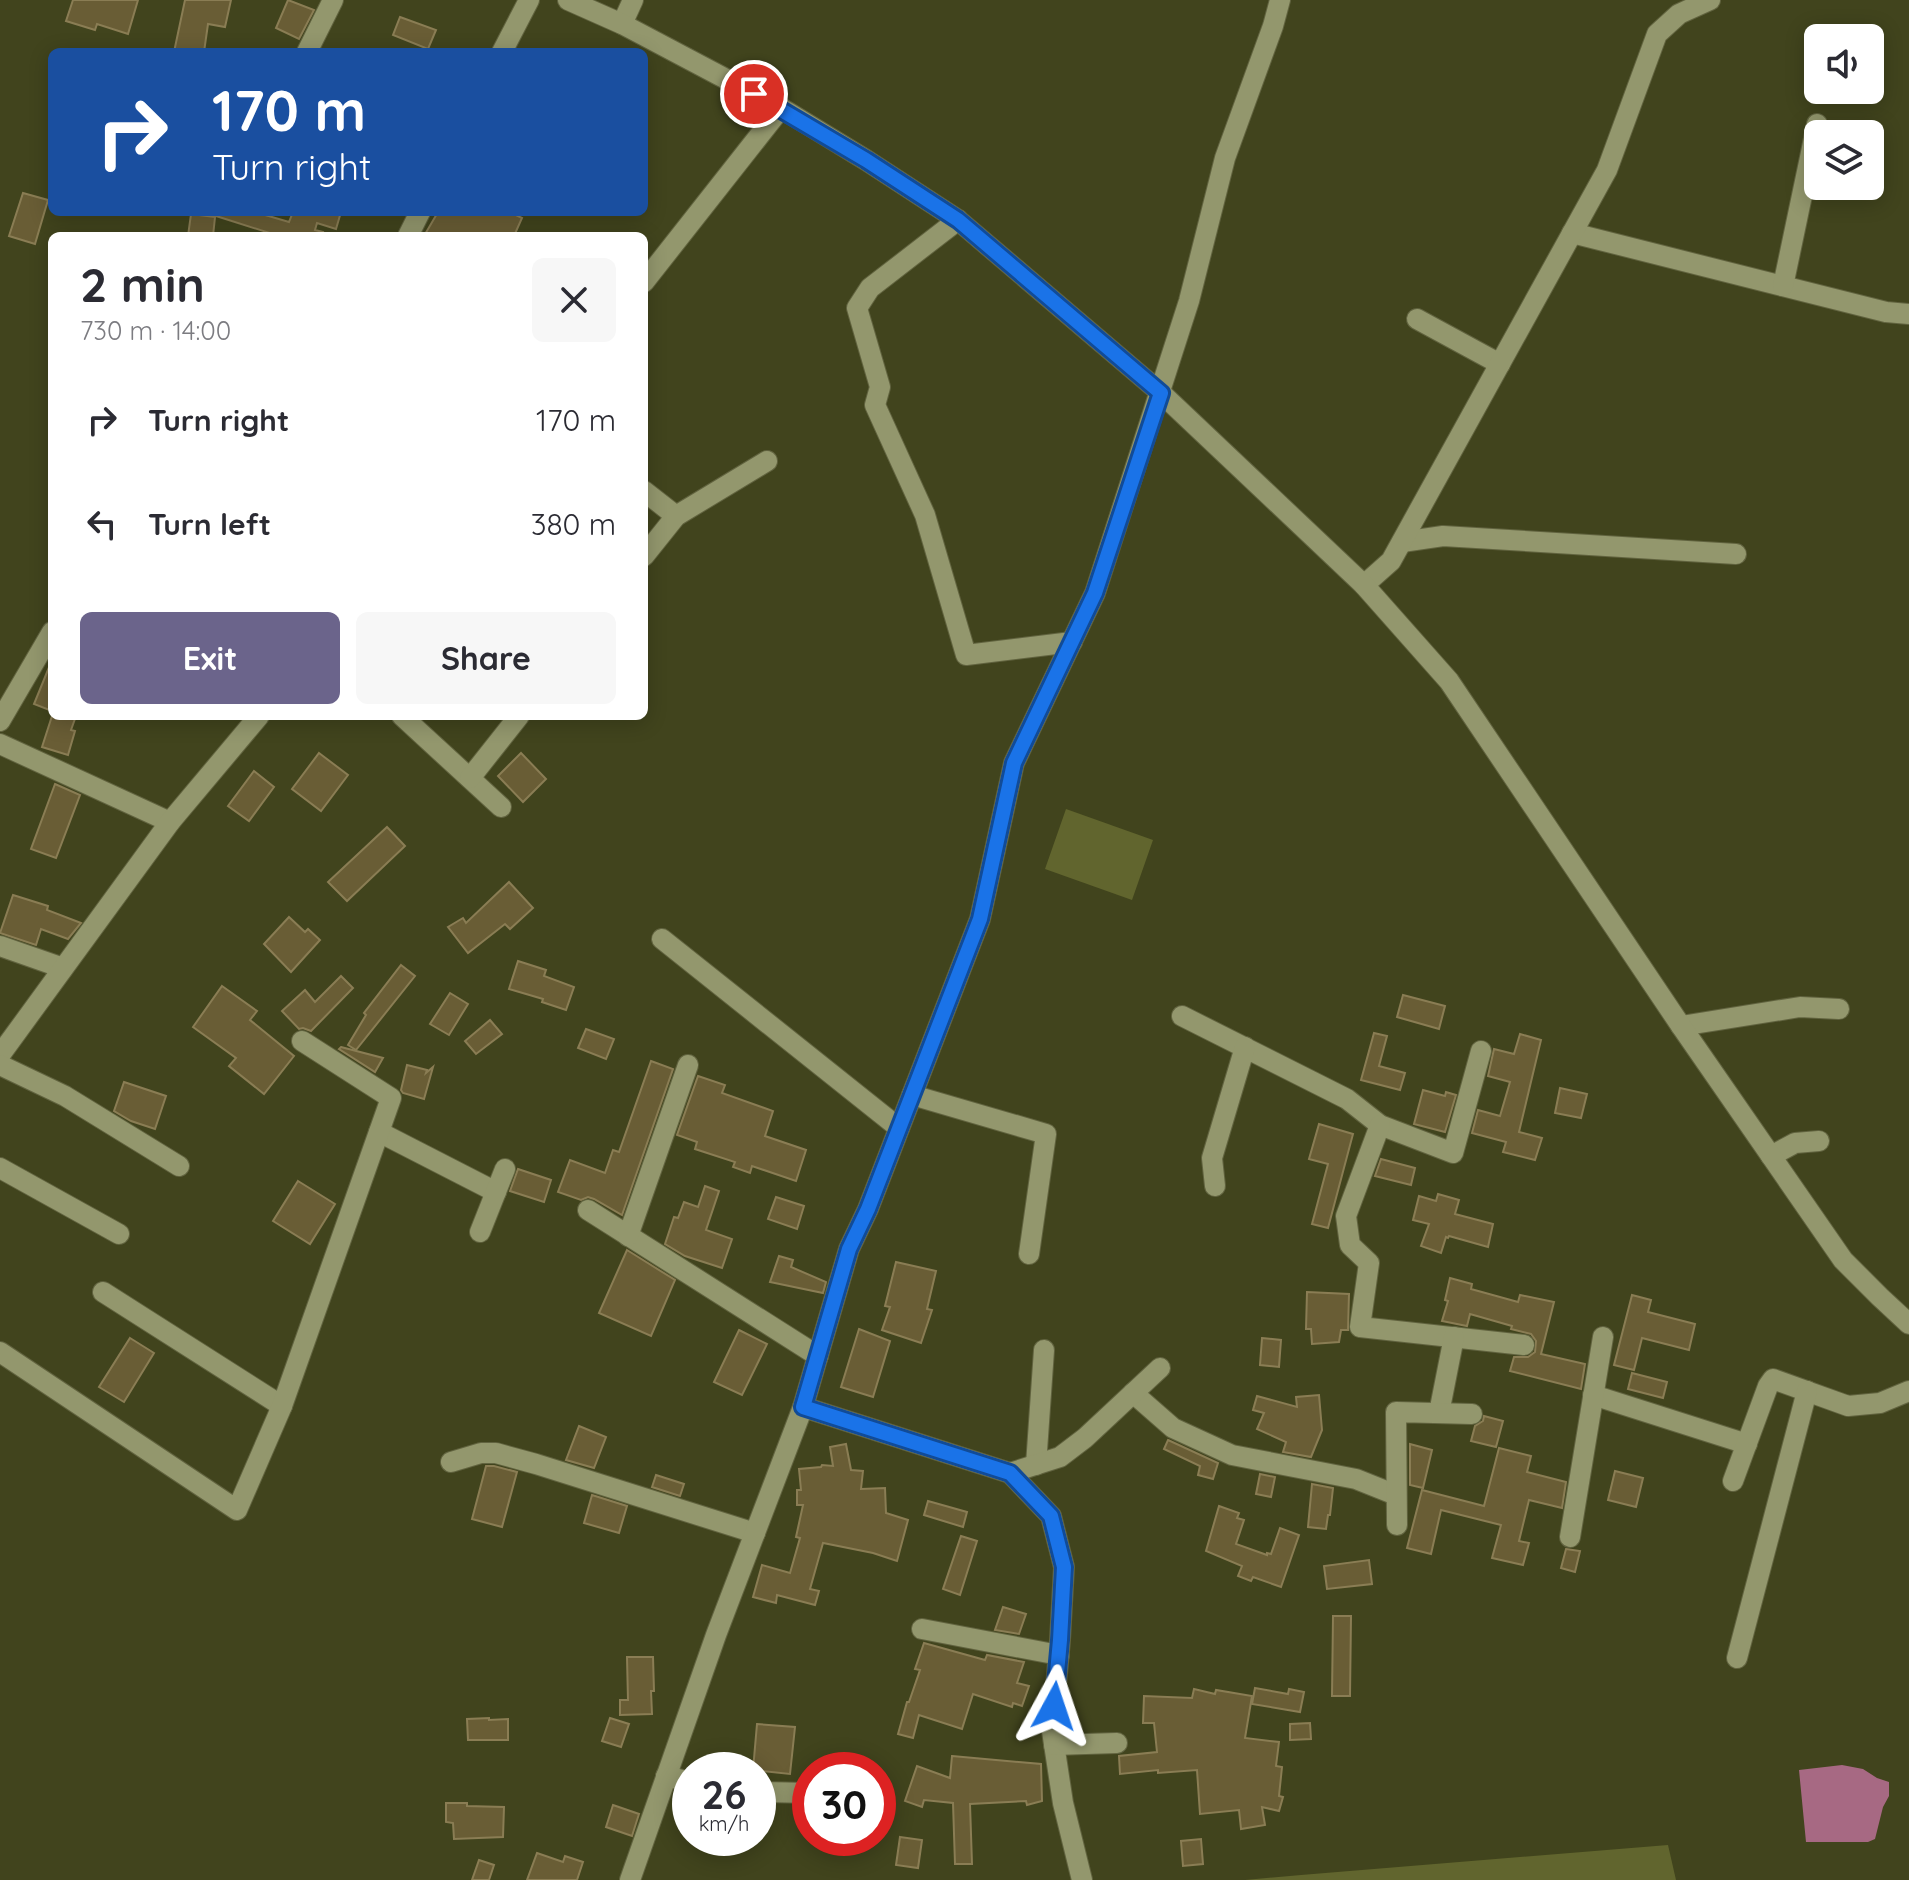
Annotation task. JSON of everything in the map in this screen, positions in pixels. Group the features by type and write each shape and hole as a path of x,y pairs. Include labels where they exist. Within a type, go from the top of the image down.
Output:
{"street":[{"path":"309,48 333,0"},
{"path":"504,48 529,0"},
{"path":"568,0 622,24 781,108 958,220 1161,393 1364,585 1449,681 1843,1260 1909,1324"},
{"path":"622,24 633,0"},
{"path":"630,1880 716,1635 803,1407 849,1249 868,1209 980,919 1014,763 1095,593 1189,301 1225,158 1280,0"},
{"path":"1364,585 1391,561 1607,170 1657,34 1679,14 1710,0"},
{"path":"648,277 781,108"},
{"path":"1783,286 1804,186"},
{"path":"958,220 870,288 857,308 880,387 875,405 925,515 966,655 1072,642"},
{"path":"1572,233 1886,312 1909,314"},
{"path":"1417,319 1500,364"},
{"path":"648,551 676,516 767,461"},
{"path":"648,494 676,516"},
{"path":"1402,542 1443,536 1736,554"},
{"path":"0,721 48,639"},
{"path":"0,1055 170,822 256,720"},
{"path":"406,720 501,807"},
{"path":"470,778 516,720"},
{"path":"0,744 170,822"},
{"path":"662,939 899,1128"},
{"path":"0,946 63,968"},
{"path":"1681,1026 1800,1007 1839,1009"},
{"path":"1182,1016 1347,1099 1380,1125 1453,1153 1481,1051"},
{"path":"0,1352 237,1510 282,1406 391,1098 302,1041"},
{"path":"1215,1186 1212,1158 1245,1047"},
{"path":"0,1065 65,1096 179,1166"},
{"path":"628,1236 688,1065"},
{"path":"912,1095 1046,1134 1029,1254"},
{"path":"1380,1125 1346,1216 1350,1245 1369,1263 1360,1327 1524,1345"},
{"path":"379,1132 496,1192"},
{"path":"1771,1156 1795,1143 1819,1141"},
{"path":"0,1168 119,1234"},
{"path":"480,1232 505,1169"},
{"path":"588,1210 818,1356"},
{"path":"103,1292 282,1406"},
{"path":"1439,1413 1454,1337"},
{"path":"1570,1537 1603,1337"},
{"path":"1036,1465 1044,1350"},
{"path":"1010,1473 1060,1457 1085,1438 1160,1368"},
{"path":"1733,1481 1773,1379 1848,1406 1880,1403 1909,1391"},
{"path":"1737,1658 1807,1391"},
{"path":"1133,1393 1173,1428 1232,1455 1356,1479 1396,1495"},
{"path":"1593,1395 1747,1444"},
{"path":"803,1407 1010,1473 1051,1516 1064,1567 1052,1731 1063,1803 1082,1880"},
{"path":"1397,1525 1396,1412 1472,1414"},
{"path":"451,1462 481,1453 496,1453 755,1533"},
{"path":"922,1629 1059,1655"},
{"path":"1054,1745 1117,1743"},
{"path":"666,1776 672,1778"}],"green space":[{"path":"1066,809 1153,840 1132,900 1045,869"},
{"path":"1668,1845 1676,1880 1245,1880 1301,1875"}],"shaded area":[{"path":"1842,1765 1863,1769 1889,1782 1889,1796 1875,1839 1868,1842 1806,1842 1799,1770"}],"building":[{"path":"73,0 138,0 128,34 97,24 95,30 66,21"},
{"path":"185,0 231,0 225,27 208,24 205,48 175,48"},
{"path":"288,0 314,10 299,39 276,28"},
{"path":"400,17 436,30 428,48 393,35"},
{"path":"23,193 48,200 35,244 9,236"},
{"path":"191,216 215,217 213,232 189,232"},
{"path":"216,216 269,216 289,222 291,216 340,216 336,229 317,223 315,230 323,232 266,232"},
{"path":"436,216 522,218 516,232 426,232"},
{"path":"48,670 48,709 34,704"},
{"path":"51,720 75,720 71,730 75,731 68,755 42,747"},
{"path":"319,753 348,775 321,811 292,789"},
{"path":"521,753 546,779 523,802 498,776"},
{"path":"254,771 274,787 249,821 228,806"},
{"path":"55,784 80,795 56,858 31,849"},
{"path":"387,827 405,846 347,901 328,882"},
{"path":"509,882 533,908 510,929 505,924 468,953 448,927 463,918 466,923"},
{"path":"13,895 48,906 47,910 81,923 68,939 41,929 36,945 0,933"},
{"path":"289,917 305,932 308,929 320,940 291,972 264,944"},
{"path":"518,961 546,970 544,976 574,987 566,1010 509,989"},
{"path":"401,965 415,976 356,1050 348,1045 366,1015 364,1013"},
{"path":"341,976 353,988 311,1031 299,1029 282,1011 305,990 315,1002"},
{"path":"222,986 257,1011 250,1020 294,1056 264,1094 229,1066 236,1058 193,1027"},
{"path":"450,993 468,1004 449,1035 430,1024"},
{"path":"1403,995 1445,1006 1439,1029 1397,1017"},
{"path":"490,1020 502,1034 476,1054 465,1041"},
{"path":"586,1029 614,1039 606,1059 578,1048"},
{"path":"1374,1033 1387,1036 1379,1066 1405,1073 1400,1090 1361,1080"},
{"path":"1520,1034 1541,1040 1519,1132 1542,1138 1535,1160 1503,1152 1506,1142 1472,1133 1478,1110 1500,1116 1510,1082 1488,1076 1494,1049 1514,1054"},
{"path":"339,1049 383,1058 375,1072"},
{"path":"651,1061 673,1069 622,1215 594,1199 588,1197 581,1200 558,1192 570,1160 605,1173 613,1150 619,1152"},
{"path":"407,1065 427,1070 426,1073 433,1067 424,1099 401,1090"},
{"path":"698,1076 725,1085 722,1093 773,1111 765,1136 806,1150 796,1181 752,1166 750,1173 733,1167 735,1162 695,1149 697,1142 677,1135"},
{"path":"124,1082 166,1096 155,1129 114,1111"},
{"path":"1560,1088 1587,1094 1581,1118 1555,1113"},
{"path":"1423,1090 1445,1096 1446,1092 1456,1095 1445,1132 1414,1124"},
{"path":"1319,1124 1353,1134 1328,1228 1312,1224 1328,1164 1309,1159"},
{"path":"1381,1159 1415,1168 1411,1185 1375,1176"},
{"path":"518,1169 551,1180 544,1202 510,1191"},
{"path":"298,1181 335,1204 310,1244 273,1221"},
{"path":"705,1186 719,1191 706,1230 732,1239 722,1268 685,1256 665,1244 674,1217 678,1218 684,1202 698,1207"},
{"path":"1438,1194 1459,1200 1455,1214 1493,1224 1488,1247 1449,1236 1441,1253 1421,1246 1429,1224 1413,1220 1419,1196 1436,1201"},
{"path":"776,1197 804,1206 797,1229 768,1219"},
{"path":"627,1250 675,1280 651,1336 599,1313"},
{"path":"779,1256 793,1260 791,1267 826,1282 823,1293 770,1282"},
{"path":"896,1262 936,1271 927,1309 932,1310 921,1343 882,1330 890,1307 885,1306"},
{"path":"1450,1278 1472,1284 1471,1289 1518,1302 1520,1295 1554,1302 1541,1354 1585,1364 1581,1389 1510,1371 1514,1357 1528,1357 1535,1352 1536,1341 1531,1334 1470,1314 1467,1326 1442,1321"},
{"path":"1307,1292 1349,1294 1348,1330 1341,1330 1339,1342 1312,1344 1311,1329 1306,1329"},
{"path":"1632,1295 1651,1300 1648,1312 1695,1324 1689,1350 1642,1338 1634,1370 1614,1365"},
{"path":"859,1329 890,1341 873,1397 841,1387"},
{"path":"739,1330 767,1344 742,1395 714,1382"},
{"path":"130,1338 154,1353 124,1402 99,1387"},
{"path":"1262,1338 1281,1340 1279,1367 1260,1365"},
{"path":"1632,1373 1667,1382 1663,1398 1628,1389"},
{"path":"1319,1395 1322,1430 1311,1457 1283,1452 1286,1442 1257,1429 1264,1413 1253,1410 1257,1396 1297,1407 1296,1397"},
{"path":"1484,1416 1503,1421 1496,1447 1471,1441 1475,1426 1483,1421"},
{"path":"579,1426 606,1437 594,1468 566,1460"},
{"path":"1168,1440 1218,1463 1213,1479 1198,1475 1200,1466 1164,1449"},
{"path":"846,1444 851,1470 863,1471 861,1489 885,1488 886,1513 908,1520 897,1561 823,1543 810,1589 819,1591 815,1605 777,1595 776,1603 753,1597 762,1565 790,1573 800,1538 796,1537 803,1505 797,1505 797,1490 801,1490 799,1469 833,1466 830,1447"},
{"path":"1410,1444 1432,1450 1423,1488 1410,1485"},
{"path":"1499,1448 1531,1456 1527,1472 1566,1482 1562,1508 1529,1500 1519,1541 1529,1543 1523,1565 1492,1558 1501,1525 1441,1510 1431,1554 1407,1548 1422,1490 1484,1506"},
{"path":"486,1466 517,1472 502,1527 472,1519"},
{"path":"1615,1471 1643,1478 1636,1507 1608,1500"},
{"path":"1260,1474 1275,1477 1271,1497 1256,1494"},
{"path":"656,1475 684,1484 680,1496 652,1487"},
{"path":"1312,1484 1333,1488 1326,1529 1308,1527"},
{"path":"592,1495 627,1506 619,1533 584,1523"},
{"path":"928,1501 967,1512 963,1527 924,1515"},
{"path":"1219,1506 1239,1513 1237,1518 1244,1520 1236,1544 1267,1555 1271,1554 1280,1528 1299,1535 1281,1587 1253,1577 1251,1581 1238,1576 1242,1566 1206,1551"},
{"path":"961,1536 977,1541 960,1595 943,1589"},
{"path":"1566,1549 1580,1551 1575,1572 1561,1568"},
{"path":"1369,1560 1372,1584 1327,1589 1324,1566"},
{"path":"1003,1607 1026,1614 1019,1634 995,1630"},
{"path":"1333,1616 1351,1616 1350,1696 1332,1696"},
{"path":"924,1643 985,1660 987,1655 1024,1662 1017,1683 1029,1686 1022,1706 1013,1703 1012,1707 973,1694 962,1729 919,1715 913,1738 898,1734 920,1670 915,1669"},
{"path":"627,1657 653,1657 652,1714 620,1715 620,1700 628,1700"},
{"path":"1255,1688 1288,1694 1289,1689 1304,1692 1300,1712 1252,1704"},
{"path":"1194,1689 1215,1694 1216,1690 1252,1696 1245,1738 1279,1742 1276,1766 1282,1767 1279,1796 1283,1797 1279,1811 1262,1807 1265,1825 1241,1829 1239,1810 1200,1814 1197,1770 1120,1774 1119,1756 1157,1752 1154,1723 1143,1723 1144,1696 1192,1698"},
{"path":"610,1718 629,1724 621,1747 602,1741"},
{"path":"467,1719 508,1719 508,1740 468,1740"},
{"path":"1310,1723 1311,1739 1290,1740 1290,1724"},
{"path":"757,1724 795,1727 790,1774 776,1772 776,1752 755,1752"},
{"path":"952,1756 1041,1764 1042,1801 1027,1805 1026,1801 970,1804 972,1864 955,1864 953,1803 924,1800 922,1807 905,1801 917,1766 950,1778"},
{"path":"446,1803 504,1807 503,1837 454,1839 453,1823 446,1822"},
{"path":"613,1805 639,1814 632,1836 606,1827"},
{"path":"900,1837 922,1840 918,1868 896,1865"},
{"path":"1201,1839 1203,1864 1183,1866 1181,1841"},
{"path":"537,1853 563,1862 565,1856 583,1862 577,1880 527,1880"},
{"path":"479,1860 494,1865 489,1880 472,1880"}],"route":[{"path":"754,94 866,160 958,220 1161,393 1095,593 1014,763 980,919 868,1209 849,1249 803,1407 1010,1473 1051,1516 1064,1567 1054,1706"}]}
